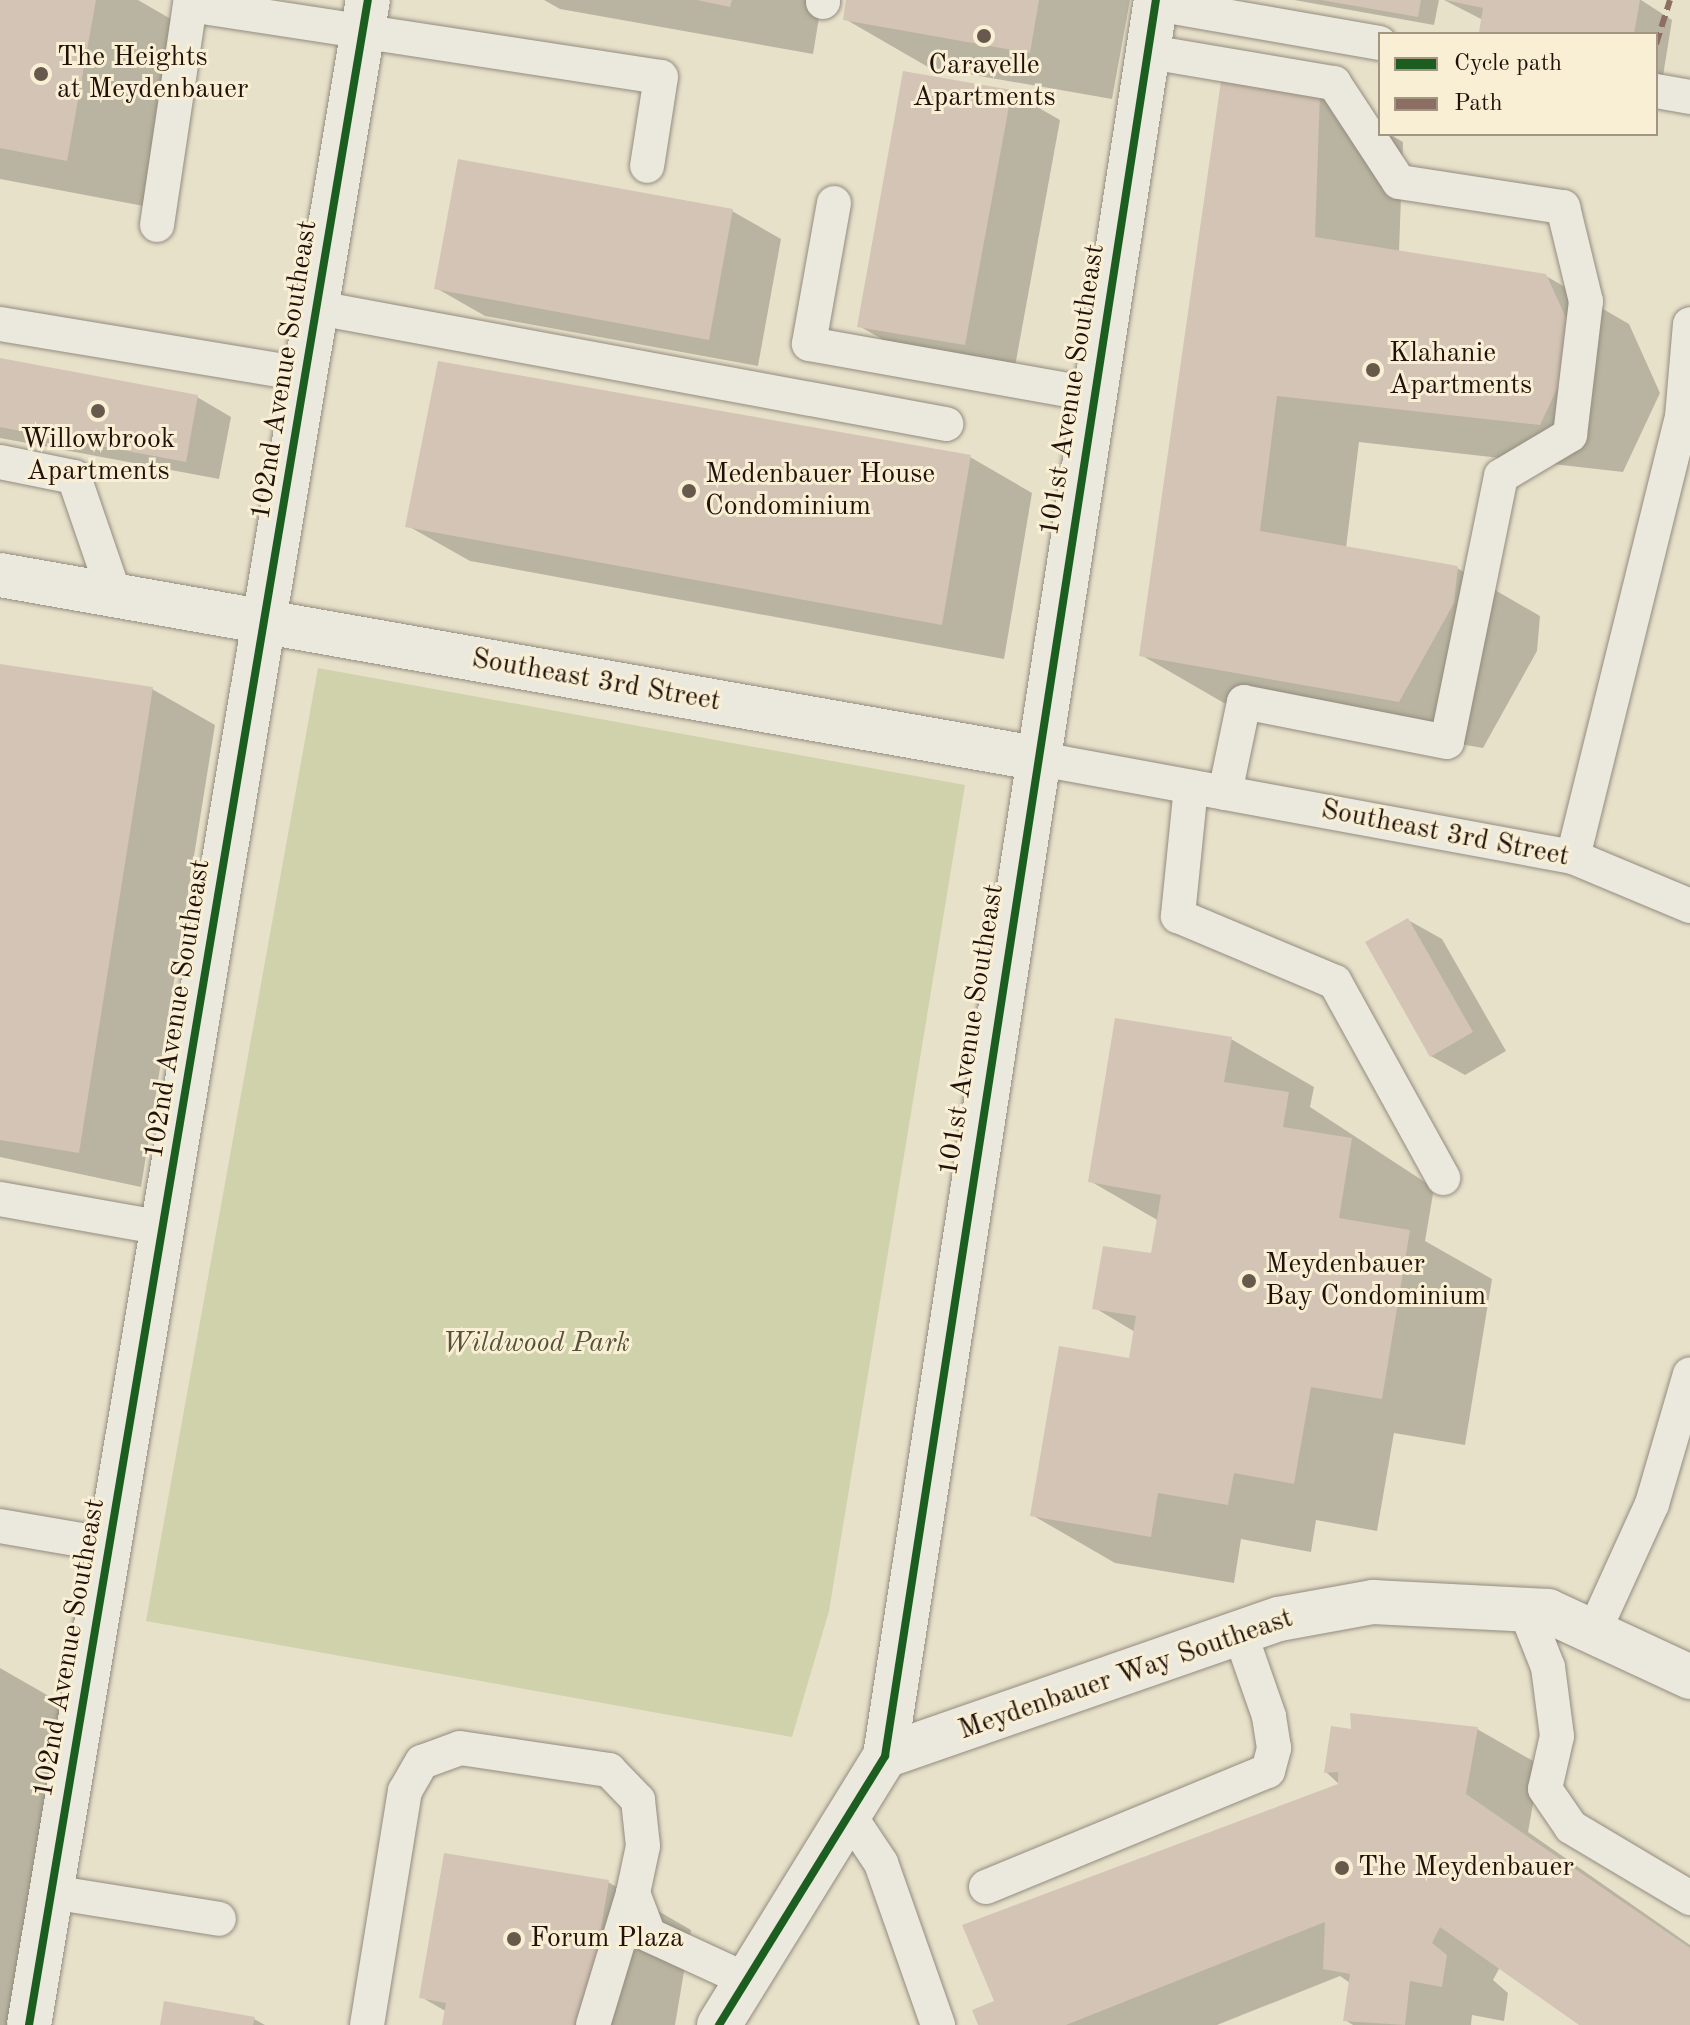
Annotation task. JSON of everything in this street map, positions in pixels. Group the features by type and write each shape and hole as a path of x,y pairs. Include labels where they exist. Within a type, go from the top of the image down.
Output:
{"street":[{"name":"101st Avenue Southeast","path":"719,2025 885,1756 1035,758 1156,2"},
{"name":"102nd Avenue Southeast","path":"29,2025 366,15"},
{"name":"Southeast 3rd Street","path":"0,575 1035,758"},
{"name":"Meydenbauer Way Southeast","path":"885,1756 1240,1633 1373,1602 1525,1609 1595,1629 1690,1677"}],"lane":[{"path":"1156,2 1378,43"},
{"path":"157,225 190,5 366,15 661,77 647,166"},
{"path":"1150,52 1334,83 1399,182 1563,207 1586,301 1570,435 1501,476 1447,742 1244,702 1225,793"},
{"path":"1658,91 1690,97"},
{"path":"834,203 809,344 1094,395"},
{"path":"318,308 946,424"},
{"path":"0,324 307,375"},
{"path":"1573,857 1682,417 1690,324"},
{"path":"0,462 74,477 115,596"},
{"name":"Southeast 3rd Street","path":"1035,758 1573,857 1690,906"},
{"path":"1191,787 1178,916 1335,982 1443,1178"},
{"path":"0,1199 163,1228"},
{"path":"1595,1629 1652,1504 1690,1374"},
{"path":"0,1526 111,1545"},
{"path":"1525,1609 1548,1667 1557,1736 1545,1789 1571,1827 1690,1898"},
{"path":"986,1887 1268,1771 1274,1748 1269,1716 1240,1633"},
{"path":"367,2025 405,1791 422,1762 460,1748 609,1770 638,1800 643,1846 633,1893 593,2025"},
{"path":"849,1815 881,1863 938,2025"},
{"path":"51,1892 219,1919"},
{"path":"633,1893 649,1935 747,1980"}],"green space":[{"name":"Wildwood Park","path":"318,668 965,785 829,1611 792,1737 146,1621"}],"building":[{"name":"The Heights at Meydenbauer","path":"0,0 96,0 67,161 0,148"},
{"path":"697,0 732,0 730,7"},
{"name":"Caravelle Apartments","path":"846,0 1039,0 1030,53 843,20"},
{"path":"1321,0 1421,0 1418,17"},
{"path":"1445,0 1640,0 1634,32 1479,32 1483,8"},
{"path":"903,71 1012,90 965,345 857,327"},
{"name":"Klahanie Apartments","path":"1222,74 1320,92 1315,237 1546,274 1578,344 1540,425 1277,396 1260,531 1458,566 1454,603 1399,702 1139,656"},
{"path":"458,159 733,209 709,340 434,289"},
{"name":"Willowbrook Apartments","path":"0,358 198,395 186,462 0,427"},
{"name":"Medenbauer House Condominium","path":"438,361 971,455 942,625 405,527"},
{"path":"0,664 153,687 79,1153 0,1140"},
{"path":"1408,918 1473,1032 1430,1057 1365,942"},
{"name":"Meydenbauer Bay Condominium","path":"1115,1018 1232,1037 1224,1082 1289,1092 1283,1127 1352,1138 1339,1218 1410,1230 1382,1399 1311,1387 1294,1484 1234,1473 1228,1505 1158,1493 1151,1537 1030,1516 1059,1346 1129,1358 1136,1316 1092,1309 1103,1246 1151,1253 1161,1195 1088,1182"},
{"name":"The Meydenbauer","path":"1350,1713 1478,1727 1466,1794 1690,1948 1690,2025 1579,2025 1440,1927 1432,1943 1447,1955 1442,1987 1410,1981 1405,2025 1343,2021 1350,1974 1323,1969 1325,1922 1066,2025 978,2025 972,2010 994,2001 962,1925 1338,1784 1338,1772 1324,1773 1331,1726 1351,1729"},
{"name":"Forum Plaza","path":"444,1853 609,1880 585,2025 442,2025 446,2003 419,1998"},
{"path":"164,2001 255,2017 253,2025 160,2025"}],"marked path":[{"path":"1658,38 1670,0"}],"cycle path":[{"path":"29,2025 368,0"},
{"path":"719,2025 885,1756 1156,0"}],"place":[{"name":"Caravelle Apartments","path":"984,36"},
{"name":"The Heights at Meydenbauer","path":"41,74"},
{"name":"Klahanie Apartments","path":"1373,370"},
{"name":"Willowbrook Apartments","path":"98,411"},
{"name":"Medenbauer House Condominium","path":"689,491"},
{"name":"Meydenbauer Bay Condominium","path":"1249,1281"},
{"name":"The Meydenbauer","path":"1342,1868"},
{"name":"Forum Plaza","path":"514,1939"}]}
